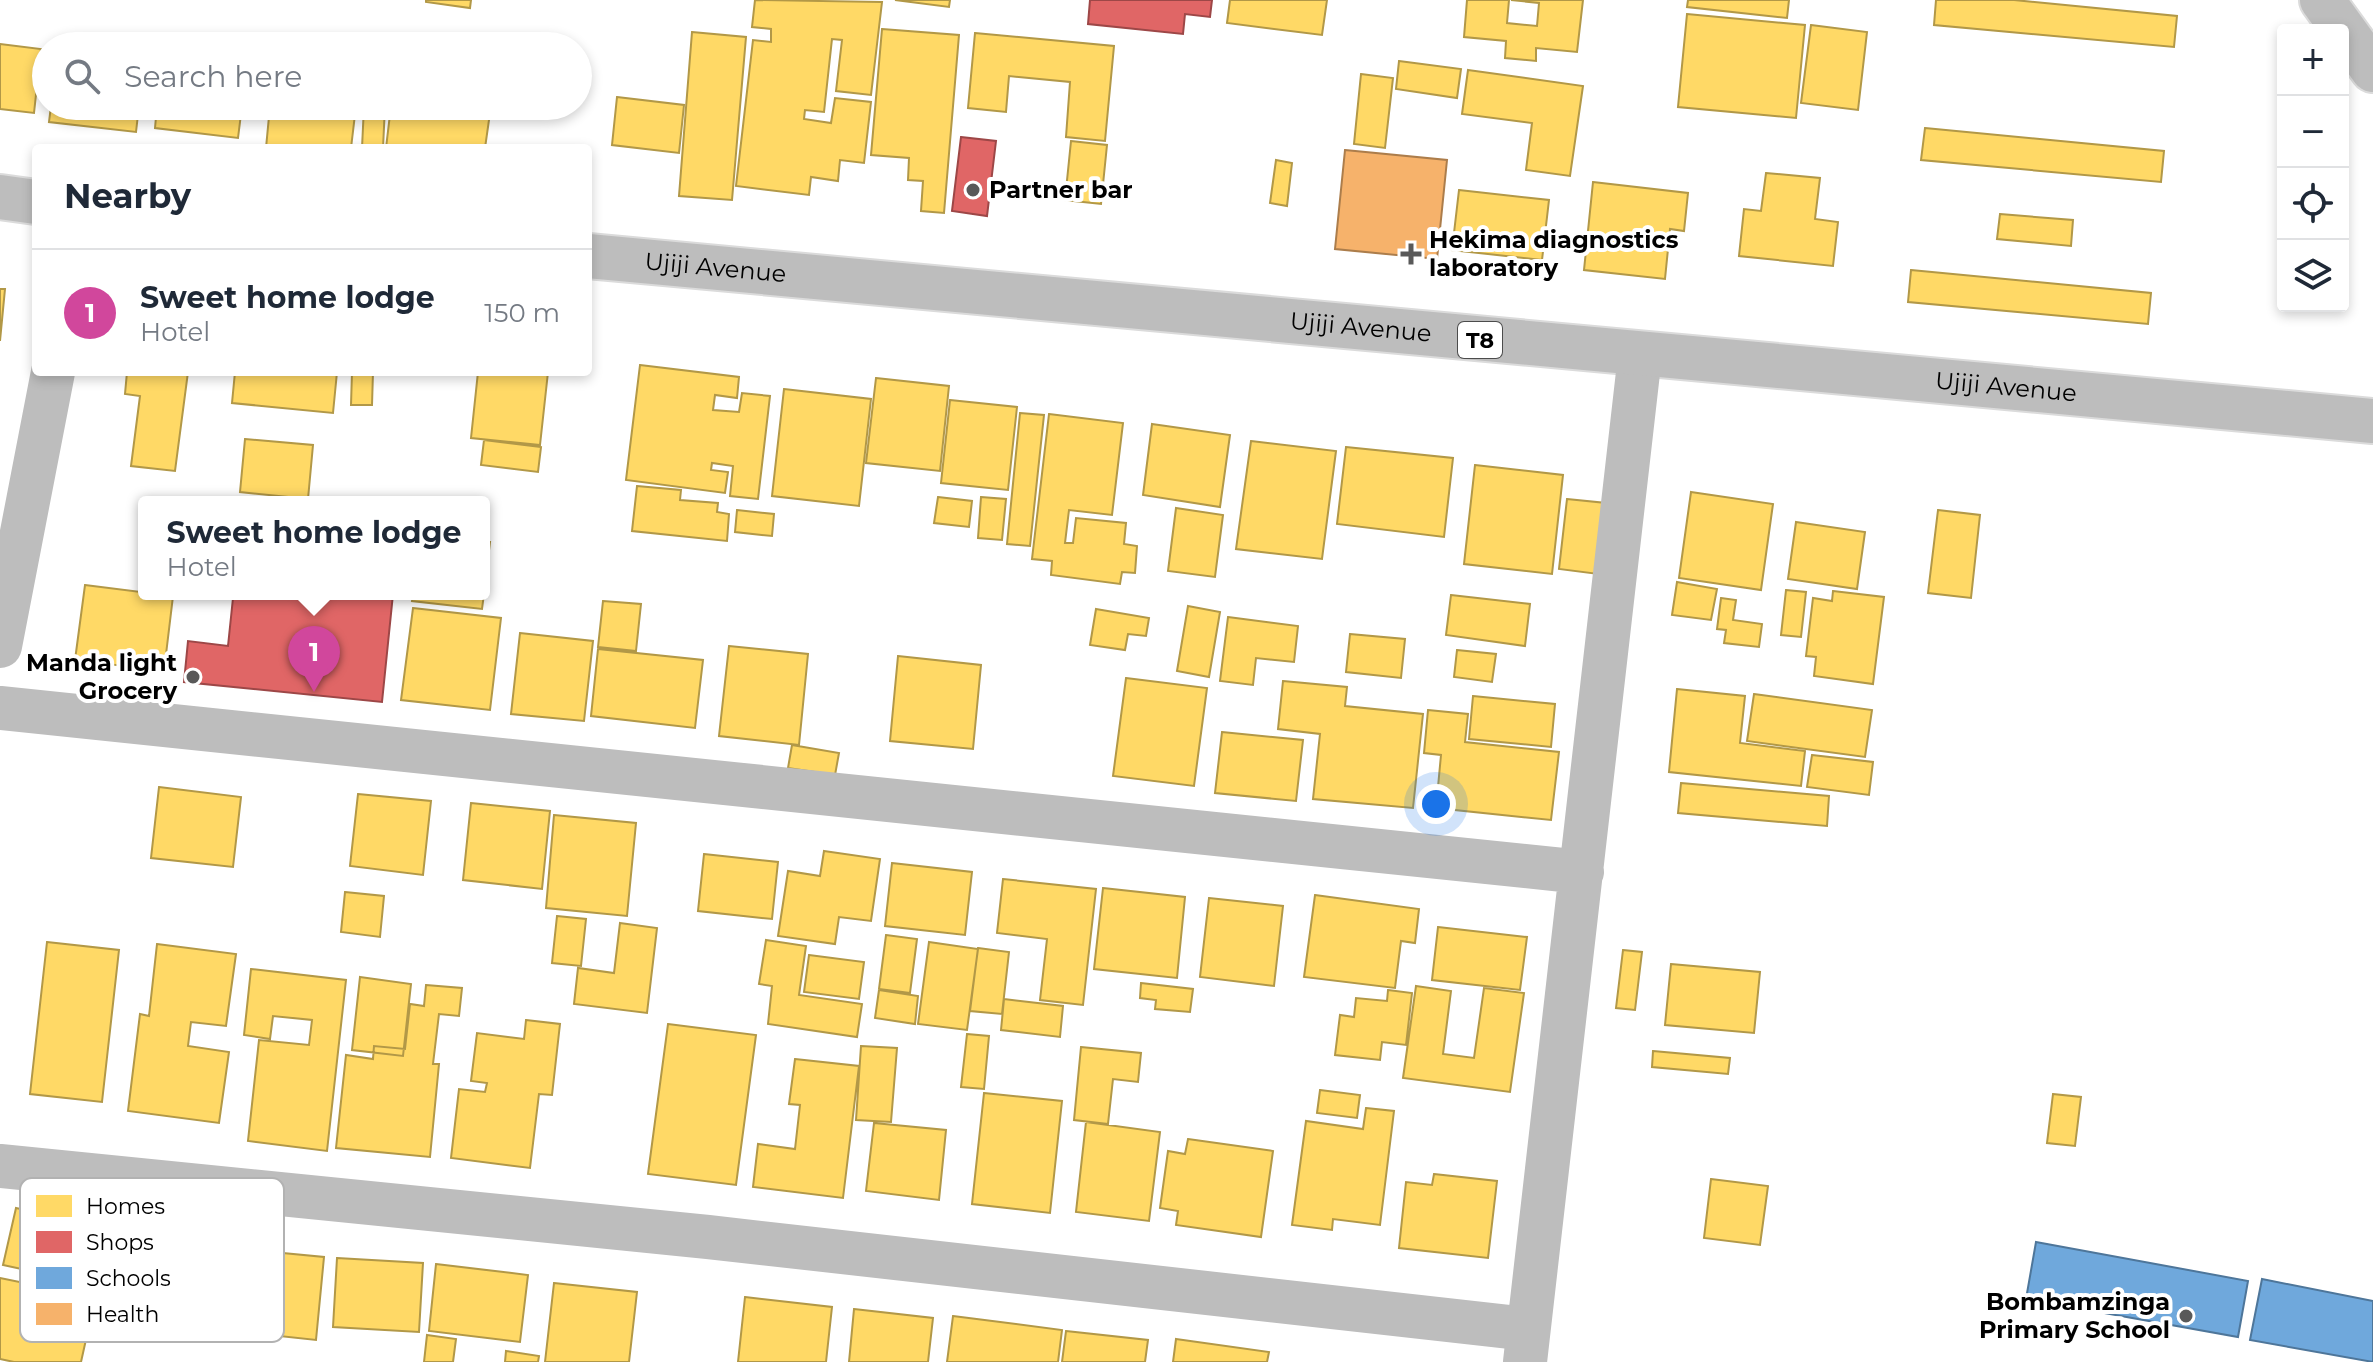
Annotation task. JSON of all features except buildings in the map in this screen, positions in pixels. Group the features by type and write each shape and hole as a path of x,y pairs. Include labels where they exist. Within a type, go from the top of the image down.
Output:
{"main road":[{"path":"2322,0 2373,70"},
{"path":"0,197 32,201"},
{"name":"Ujiji Avenue","path":"592,256 2373,421"},
{"path":"284,1194 708,1237 1526,1346 1640,355"},
{"path":"0,646 52,376"},
{"path":"0,708 1582,872"},
{"path":"0,1166 120,1178"}],"place":[{"name":"Partner bar","path":"973,190"},
{"name":"Hekima diagnostics laboratory","path":"1411,254"},
{"name":"Manda light Grocery","path":"193,677"},
{"name":"Sweet home lodge","path":"314,692"},
{"name":"Bombamzinga Primary School","path":"2186,1316"}]}
